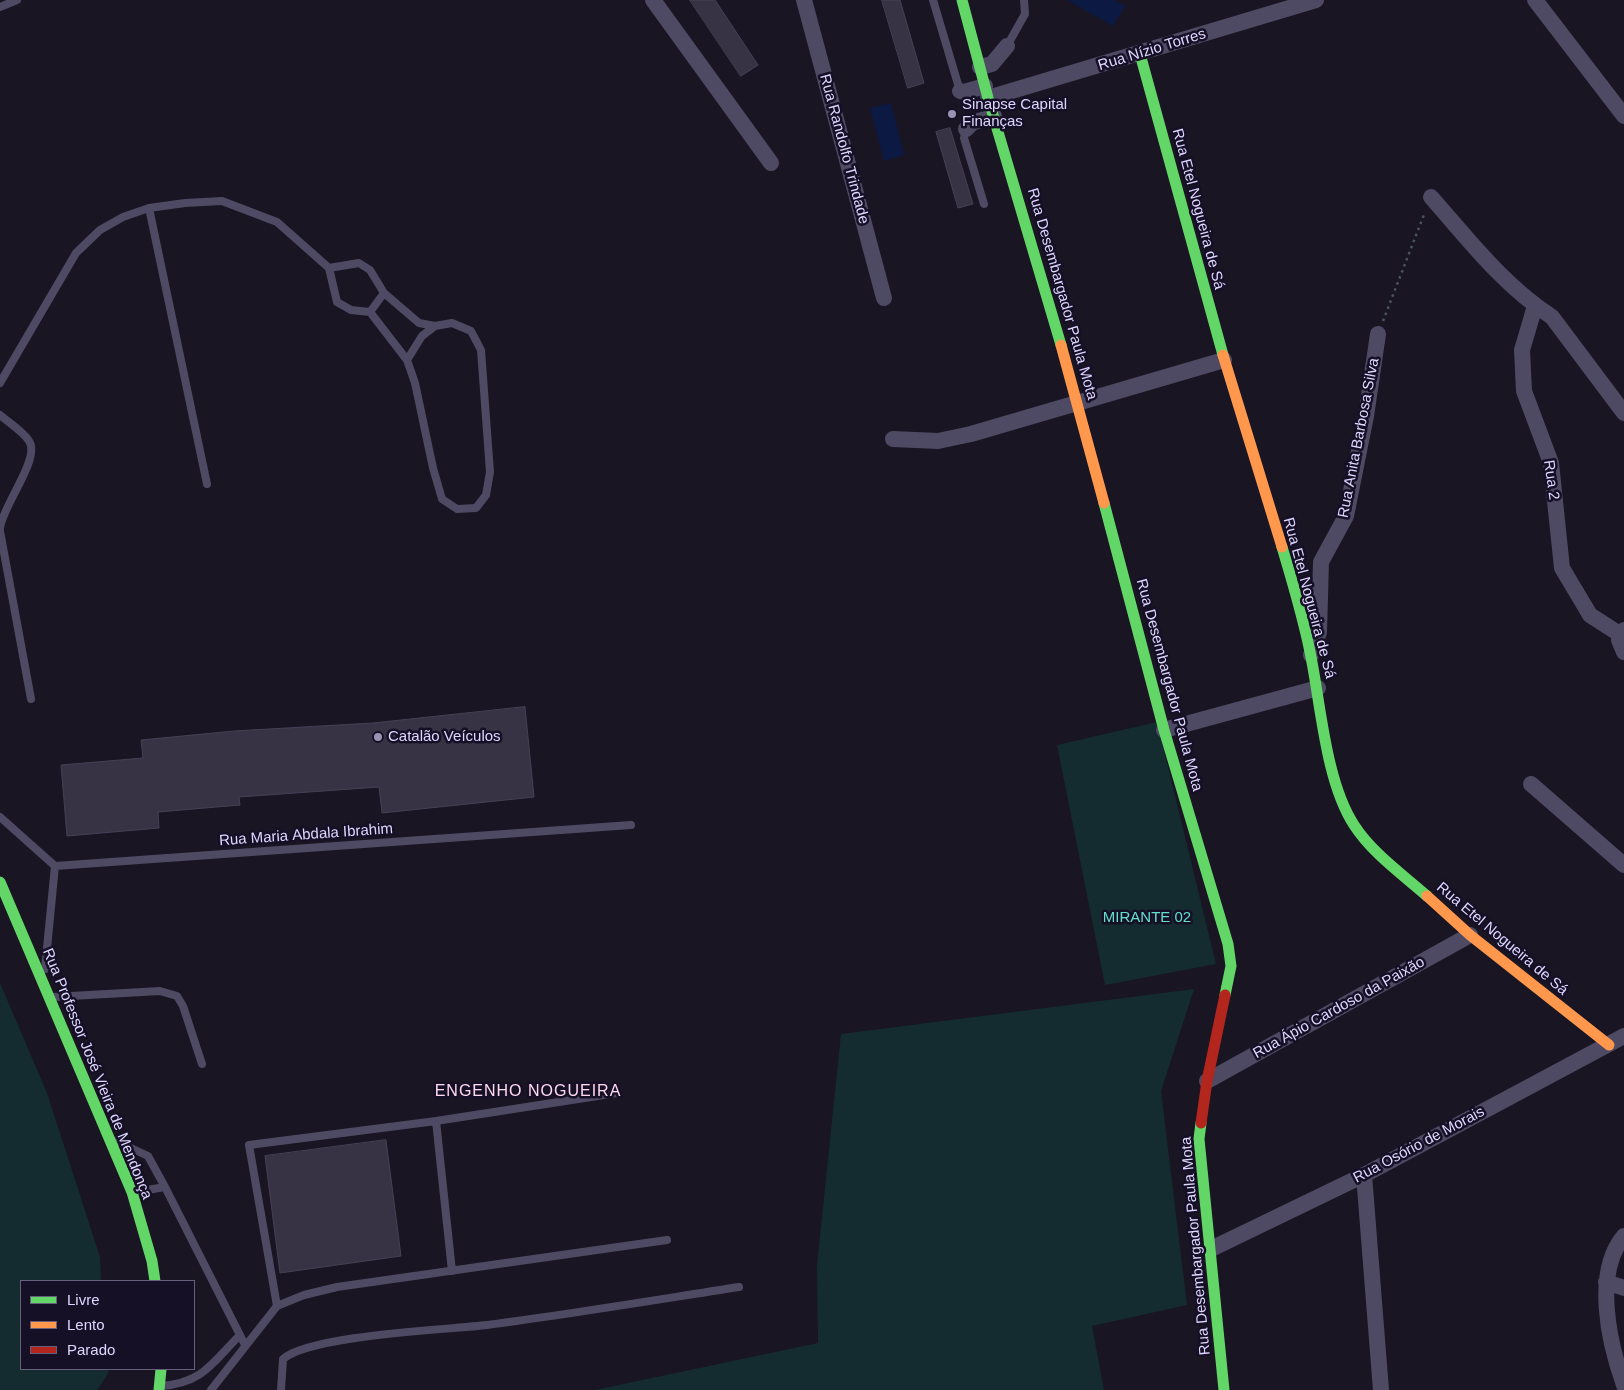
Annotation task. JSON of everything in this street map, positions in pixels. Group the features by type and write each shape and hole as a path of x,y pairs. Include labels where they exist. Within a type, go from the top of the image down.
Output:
{"street":[{"path":"653,0 771,163"},
{"name":"Rua Randolfo Trindade","path":"804,0 884,298"},
{"name":"Rua Desembargador Paula Mota","path":"962,0 986,92 1078,402 1164,730 1228,944 1231,966 1207,1081 1199,1139 1224,1390"},
{"name":"Rua Nízio Torres","path":"960,91 986,92 1140,54 1316,0"},
{"path":"1534,0 1624,116"},
{"path":"980,67 992,64 1007,46"},
{"name":"Rua Etel Nogueira de Sá","path":"1140,54 1224,360 1297,596 1312,655 1335,784 1353,824 1368,844 1470,935 1608,1045"},
{"path":"966,129 972,123 994,116"},
{"path":"1430,196 1498,274 1535,306 1552,317 1624,413"},
{"name":"Rua 2","path":"1535,306 1522,350 1524,391 1551,463 1562,568 1590,615 1622,633"},
{"name":"Rua Anita Barbosa Silva","path":"1312,655 1319,632 1321,562 1346,516 1366,416 1378,334"},
{"path":"893,439 938,441 971,434 1224,360"},
{"path":"1622,633 1620,644 1624,652"},
{"path":"1164,730 1318,688"},
{"path":"1530,784 1624,865"},
{"name":"Rua Professor José Vieira de Mendonça","path":"0,882 132,1192 152,1261 155,1280"},
{"name":"Rua Ápio Cardoso da Paixão","path":"1207,1081 1470,935"},
{"name":"Rua Osório de Morais","path":"1211,1249 1364,1175 1624,1036"},
{"path":"1364,1175 1381,1390"},
{"path":"1624,1236 1618,1244 1609,1264 1606,1282 1607,1307 1615,1357 1624,1385"},
{"path":"1606,1282 1624,1288"},
{"path":"159,1388 161,1370"}],"lane":[{"path":"0,7 16,0"},
{"path":"933,0 960,91"},
{"path":"1007,46 1025,14 1024,0"},
{"path":"966,129 964,138 984,204"},
{"path":"0,383 76,253 100,230 123,217 150,208 185,203 222,201 277,222 329,268 337,302 351,310 370,312 407,360 415,383 433,468 442,499 457,509 476,508 486,495 490,472 481,350 472,331 452,323 435,326 419,323 384,293 370,270 358,263 329,268"},
{"path":"150,208 207,484"},
{"path":"370,312 384,293"},
{"path":"407,360 422,336 435,326"},
{"path":"0,415 29,441 33,450 31,460 2,516 0,530 31,699"},
{"path":"0,817 55,866 43,981"},
{"name":"Rua Maria Abdala Ibrahim","path":"55,866 631,825"},
{"path":"50,997 160,991 177,996 183,1006 202,1064"},
{"path":"277,1306 249,1145 436,1121 617,1093"},
{"path":"436,1121 452,1271"},
{"path":"110,1138 148,1156 245,1346"},
{"path":"132,1192 165,1187"},
{"path":"211,1390 277,1306 304,1296 337,1287 667,1240"},
{"path":"281,1390 283,1359 290,1354 312,1347 346,1340 488,1325 739,1287"},
{"path":"159,1388 181,1384 200,1376 240,1335"}],"path":[{"path":"1378,334 1430,196"}],"green space":[{"name":"MIRANTE 02","path":"1157,722 1216,964 1105,985 1057,745"},
{"path":"0,983 47,1093 100,1257 101,1280 20,1280 20,1370 108,1370 108,1374 97,1390 0,1390"},
{"path":"1194,989 1161,1091 1187,1305 1092,1326 1104,1390 595,1390 818,1343 817,1265 841,1034"}],"water":[{"path":"1067,0 1115,0 1125,6 1113,26"},
{"path":"891,103 904,155 884,161 870,108"}],"building":[{"path":"690,0 715,0 758,65 741,76"},
{"path":"882,0 900,0 924,83 908,88"},
{"path":"950,128 973,204 958,208 936,132"},
{"path":"525,707 534,797 382,813 379,787 239,797 240,805 158,812 159,828 67,836 61,765 143,758 141,740 234,731 373,723"},
{"path":"386,1140 401,1256 280,1273 265,1156"}],"traffic: fast":[{"path":"962,0 988,98 1061,345"},
{"path":"1140,54 1223,355"},
{"path":"1104,503 1164,730 1228,944 1231,966 1225,995"},
{"path":"1282,547 1308,643 1326,744 1337,788 1354,825 1369,845 1427,896"},
{"path":"0,882 132,1192 152,1261 155,1280"},
{"path":"1201,1123 1199,1139 1224,1390"},
{"path":"159,1390 161,1370"}],"traffic: slow":[{"path":"1061,345 1104,503"},
{"path":"1223,355 1282,547"},
{"path":"1427,896 1470,935 1609,1045"}],"traffic: jam":[{"path":"1201,1123 1207,1081 1225,995"}],"place":[{"name":"Sinapse Capital Finanças","path":"952,114"},
{"name":"Catalão Veículos","path":"378,737"}],"district":[{"name":"ENGENHO NOGUEIRA","path":"528,1092"}]}
